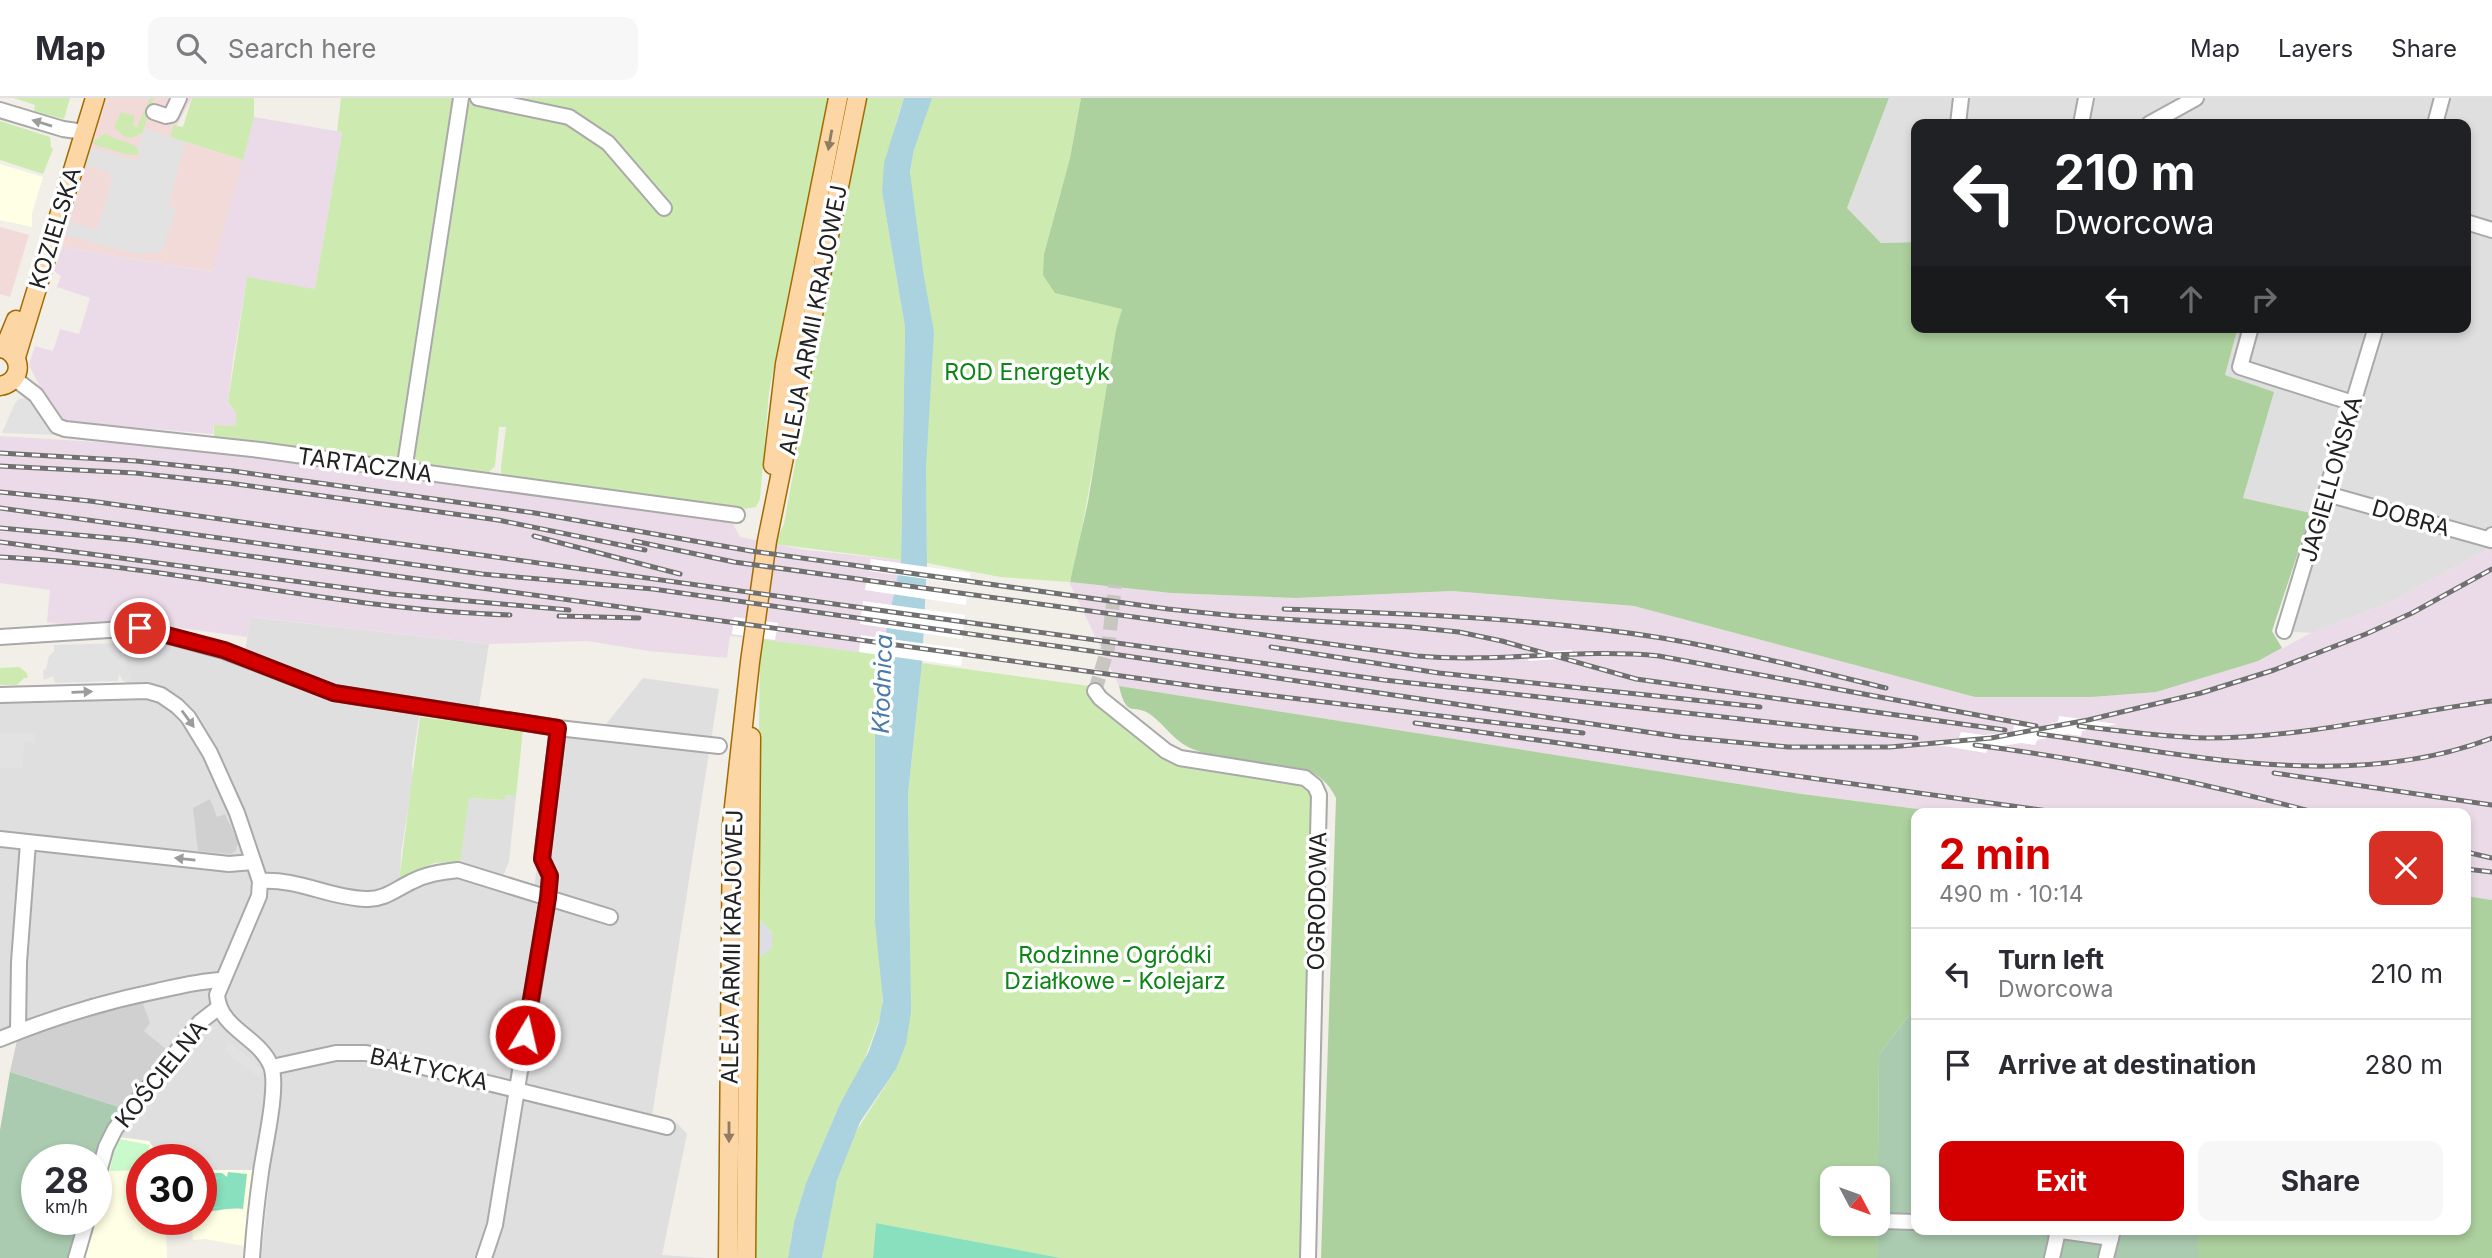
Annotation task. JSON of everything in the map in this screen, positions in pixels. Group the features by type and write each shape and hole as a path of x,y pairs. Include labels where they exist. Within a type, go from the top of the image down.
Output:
{"main road":[{"name":"KOZIELSKA","path":"79,132 84,98"},
{"name":"KOZIELSKA","path":"7,382 18,370 7,352 79,132 94,98"},
{"name":"ALEJA ARMII KRAJOWEJ","path":"767,541 779,402 785,364 838,98"},
{"name":"ALEJA ARMII KRAJOWEJ","path":"728,1258 732,825 753,637 767,541 857,98"},
{"name":"ALEJA ARMII KRAJOWEJ","path":"746,1258 753,637"}],"street":[{"path":"154,112 171,115 179,98"},
{"path":"404,471 461,98"},
{"path":"478,98 569,117 608,143 664,208"},
{"path":"1959,119 1961,98"},
{"path":"2082,119 2087,98"},
{"path":"2158,119 2196,98"},
{"path":"2436,119 2442,98"},
{"path":"0,110 79,132"},
{"path":"2471,224 2492,230"},
{"path":"2249,333 2240,368 2353,403"},
{"name":"JAGIELLOŃSKA","path":"2284,631 2374,333"},
{"name":"TARTACZNA","path":"7,382 36,395 57,426 65,429 260,450 737,515"},
{"name":"DOBRA","path":"2327,494 2491,540 2492,535"},
{"path":"0,637 140,628 224,650 334,693 558,728 719,746"},
{"path":"0,695 147,691 161,695 188,718 210,753 237,814 260,881 259,896 222,980 217,1002"},
{"name":"OGRODOWA","path":"1098,694 1166,751 1180,758 1305,778 1315,786 1319,795 1308,1258"},
{"path":"484,1258 495,1225 548,898 550,876 542,859 558,728"},
{"path":"0,839 229,864 253,862"},
{"path":"18,1031 19,962 28,844"},
{"path":"260,881 276,880 365,899 387,895 435,872 458,870 610,917"},
{"path":"0,1039 64,1014 181,985 222,980"},
{"path":"181,985 217,1002 230,1023 258,1048 272,1067 272,1096 260,1176 252,1258"},
{"name":"KOŚCIELNA","path":"108,1144 115,1129 217,1002"},
{"name":"BAŁTYCKA","path":"272,1067 336,1053 366,1053 667,1128"},
{"path":"1890,1221 1911,1222"},
{"path":"76,1258 82,1235"},
{"path":"2052,1258 2055,1235"},
{"path":"2106,1258 2112,1235"}],"shaded area":[{"path":"105,98 192,98 170,137 243,160 213,272 62,247"},
{"path":"1889,98 2492,98 2492,547 2391,602 2311,633 2284,631 2311,513 2243,498 2273,392 2225,375 2236,333 2471,333 2471,119 1911,119 1911,242 1881,243 1847,208"},
{"path":"254,117 342,132 315,290 247,278 228,402 236,413 236,427 214,425 213,434 62,421 29,365 35,346 53,351 60,329 79,334 90,298 57,287 61,276 54,271 62,247 212,272"},
{"path":"144,128 185,143 168,206 176,209 162,252 138,254 65,235 69,220 94,230 98,227 112,180 108,172 85,165 90,150 93,148 132,160 140,159 138,148"},
{"path":"0,164 43,177 32,213 32,227 0,220"},
{"path":"0,227 29,235 10,297 0,294"},
{"path":"25,398 37,407 56,435 2,433 14,405 19,399"},
{"path":"0,436 177,447 295,460 732,522 740,537 806,550 901,560 881,655 730,636 727,658 649,651 587,641 489,644 251,617 247,637 159,625 95,629 47,622 50,590 0,583"},
{"path":"2492,547 2492,900 2471,897 2471,808 1911,808 1802,794 1119,686 1069,582 1171,593 1296,598 1452,591 1634,606 1975,697 2258,661 2311,633 2391,602"},
{"path":"250,617 489,644 478,712 421,704 401,853 400,881 426,866 450,862 469,798 503,800 504,795 516,796 509,861 502,879 534,889 556,724 603,728 643,678 719,689 652,1116 678,1124 687,1134 662,1255 706,1258 261,1258 270,1173 217,1171 217,1144 142,1144 118,1137 133,1117 122,1108 167,1050 64,1022 0,1046 0,697 126,695 122,632 245,653"},
{"path":"122,643 131,681 123,681 119,674 118,681 55,683 53,676 44,680 43,671 49,656 54,652 54,645"},
{"path":"0,733 34,733 34,742 24,742 23,768 0,768"},
{"path":"210,799 217,817 225,814 238,842 236,850 231,854 198,851 193,808"},
{"path":"757,917 772,933 772,948 757,959"},
{"path":"142,1001 150,1023 144,1031 167,1050 122,1108 10,1072 17,1040 64,1022"},
{"path":"1911,1013 1911,1235 2198,1235 2198,1258 1877,1258 1877,1236 1890,1236 1890,1166 1878,1166 1879,1055"},
{"path":"229,1042 265,1071 259,1078 224,1050"},
{"path":"10,1072 122,1108 102,1136 100,1144 21,1144 21,1235 75,1235 69,1258 0,1258 0,1130"},
{"path":"118,1137 149,1141 151,1144 126,1144 126,1235 166,1235 167,1258 83,1258 89,1235 112,1235 112,1157"},
{"path":"217,1170 253,1170 244,1246 205,1239 193,1240 193,1235 217,1235"}],"green space":[{"path":"14,98 70,98 64,119 34,111 35,105"},
{"path":"150,98 154,98 142,133 132,138 125,137 114,127 121,112 135,116 133,126 137,127"},
{"path":"192,98 254,98 254,117 243,160 170,137 174,125 183,127"},
{"path":"341,98 828,98 769,392 760,499 756,507 743,509 506,479 501,473 501,467 506,427 499,427 495,466 486,475 214,437 214,425 236,426 236,413 228,402 247,277 315,289 342,132 337,131"},
{"path":"862,98 904,98 882,192 905,327 901,560 774,544 784,524"},
{"name":"ROD Energetyk","path":"931,98 1081,98 1070,158 1044,254 1044,275 1055,292 1122,308 1074,572 1069,582 1000,577 927,563 925,411 907,191 914,150"},
{"path":"1081,98 1889,98 1847,208 1881,243 1911,242 1911,333 2236,333 2225,375 2274,392 2243,498 2311,513 2272,631 2282,648 2258,661 2156,692 2091,697 1975,697 1634,606 1452,591 1296,598 1171,593 1070,582 1088,502 1116,330 1122,309 1055,293 1043,275 1044,254 1070,158"},
{"path":"0,121 50,137 53,149 43,174 0,160"},
{"path":"106,133 130,143 140,154 128,155 92,142"},
{"path":"760,639 881,655 875,724 875,923 883,985 882,1012 862,1066 840,1104 806,1183 794,1222 788,1258 755,1258 757,959 772,947 772,933 757,917"},
{"name":"Rodzinne Ogródki Działkowe - Kolejarz","path":"922,663 1104,688 1106,699 1180,760 1262,772 1322,789 1328,802 1319,992 1312,1258 1061,1258 876,1223 873,1258 822,1258 830,1205 853,1136 896,1069 910,944 908,794"},
{"path":"19,667 26,672 28,678 24,678 17,685 0,685 0,668"},
{"path":"1119,686 1802,794 1911,808 1911,1013 1879,1055 1878,1166 1820,1166 1820,1236 1877,1236 1877,1258 1321,1258 1336,798 1322,780 1303,769 1224,758 1194,750 1174,737 1151,715 1132,709 1125,703"},
{"path":"420,717 523,730 516,796 505,795 504,800 469,798 460,862 434,863 399,881"},
{"path":"2471,897 2492,900 2492,1258 2198,1258 2198,1235 2471,1235"},
{"path":"120,1139 145,1144 126,1144 126,1170 112,1171 114,1149"},
{"path":"228,1172 247,1174 243,1209 217,1210 217,1207 220,1207 217,1207 217,1178 220,1178 217,1178 217,1173 227,1177"},
{"path":"876,1223 1061,1258 873,1258"}],"water":[{"name":"Kłodnica","path":"904,98 932,98 914,150 910,172 934,332 926,467 927,563 922,663 908,794 911,1012 906,1044 896,1069 860,1122 837,1180 822,1258 788,1258 794,1222 806,1183 840,1104 869,1051 883,1000 875,923 875,724 881,655 901,560 905,327 882,192 884,163"}],"pier":[{"path":"871,559 970,573 969,585 869,571"},
{"path":"867,577 967,592 966,605 865,590"},
{"path":"863,601 965,615 962,639 860,624"},
{"path":"734,617 778,623 775,640 732,634"},
{"path":"861,635 964,649 961,666 859,652"},
{"path":"1572,650 1572,658 1528,661 1528,653"},
{"path":"2059,716 2117,724 2082,731 2081,736 2068,734 2037,740 2035,745 2021,743 1988,748 1986,753 1921,742 1959,738 1961,732 1984,735 2013,732 2014,725 2033,728 2058,722"}],"tunnel":[{"path":"1095,691 1108,648 1115,585"}],"railway":[{"path":"0,453 136,461 233,471 535,513 751,551 1168,609 1459,632 1502,641 1636,679 2005,730"},
{"path":"0,466 135,473 229,483 498,520 645,550"},
{"path":"0,492 90,501 1384,680 1916,738"},
{"path":"0,508 482,574 653,589 1681,737 1788,747 1890,747 1991,738 2088,720 2201,693 2274,670 2366,634 2412,613 2492,569"},
{"path":"0,528 133,540 1216,689 1583,733"},
{"path":"534,536 680,574"},
{"path":"634,541 734,562 1417,656 1659,656 2036,726"},
{"path":"0,542 391,594 569,610"},
{"path":"0,557 128,569 382,605 510,615"},
{"path":"1284,609 1474,618 1615,631 1719,649 1886,688"},
{"path":"559,616 639,618"},
{"path":"1271,647 1439,673 1760,707"},
{"path":"2079,726 2142,734 2242,737 2314,730 2492,701"},
{"path":"1415,723 2027,808"},
{"path":"2039,734 2209,759 2325,766 2382,763 2438,754 2492,738"},
{"path":"1975,745 2149,774 2298,808"},
{"path":"2274,773 2492,805"},
{"path":"2471,853 2492,858"},
{"path":"2471,870 2492,872"}],"route":[{"path":"140,628 224,650 334,693 558,728 542,859 550,876 548,898 525,1035"}]}
